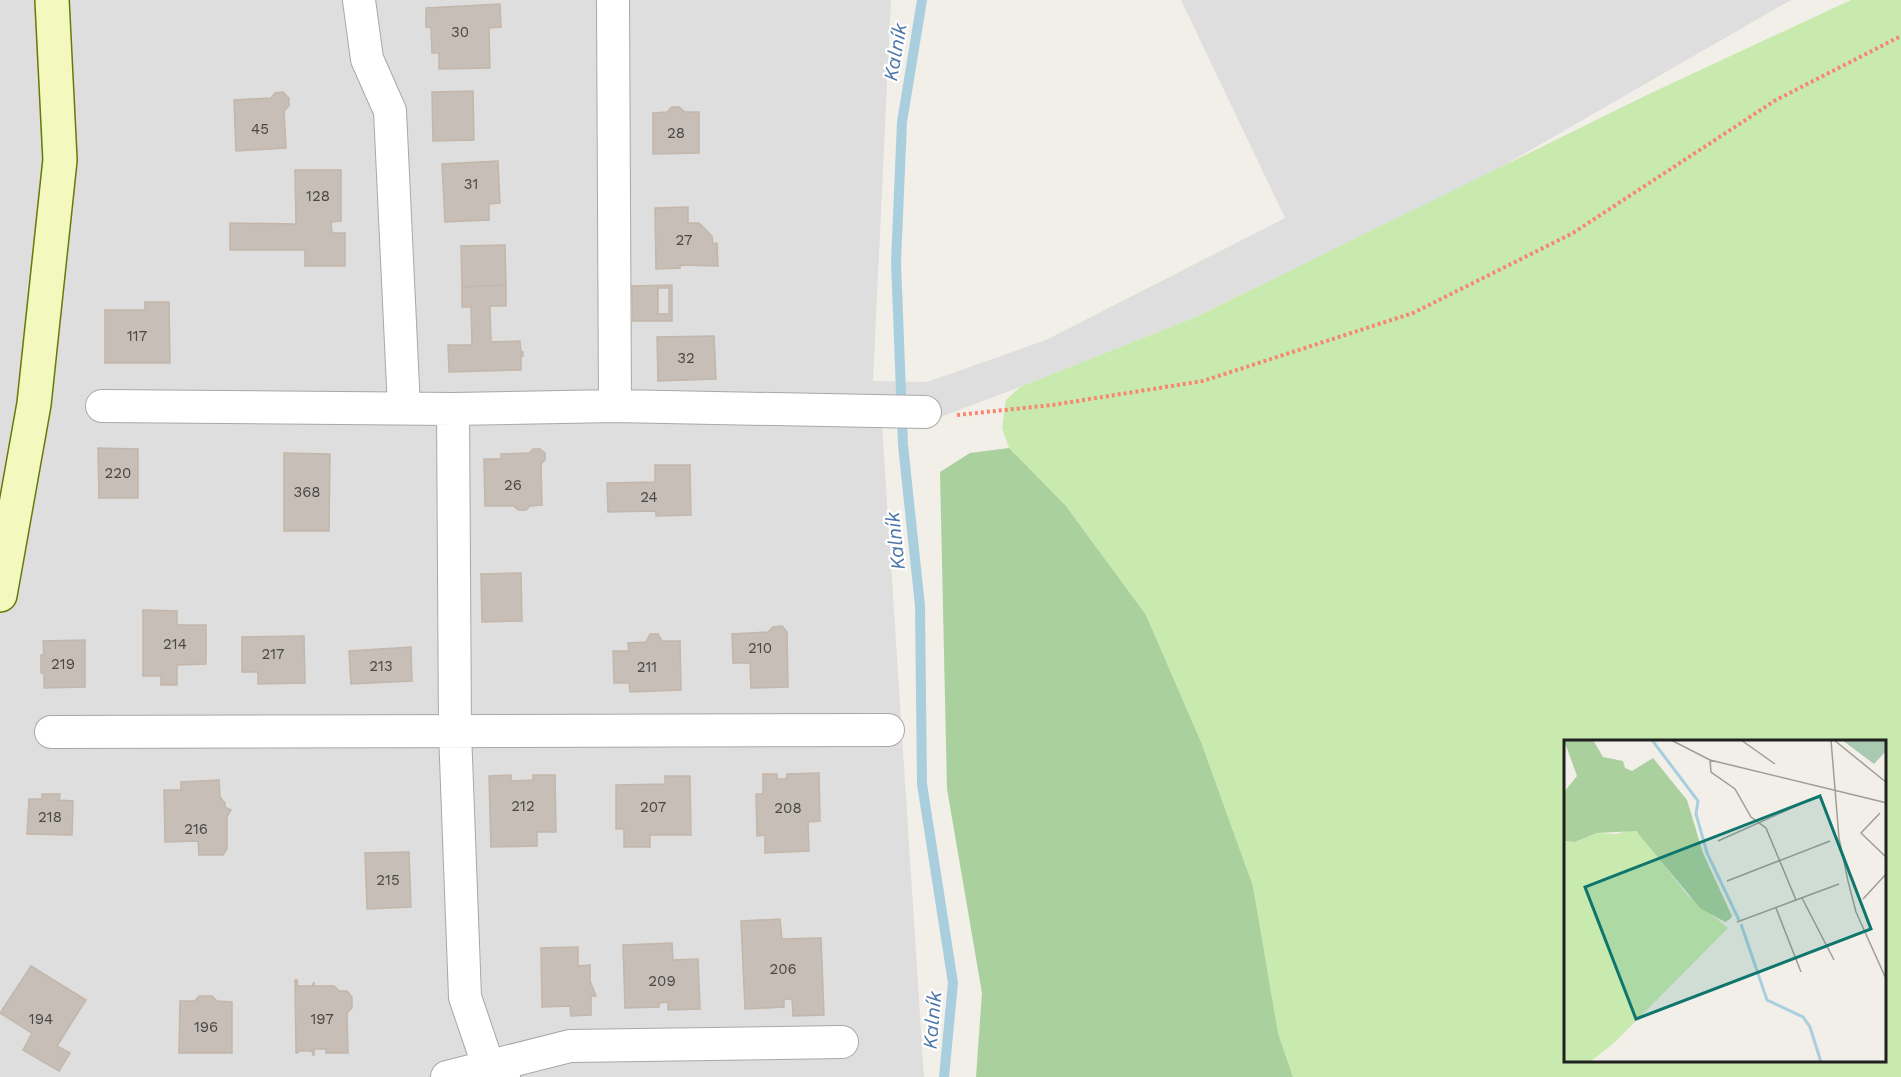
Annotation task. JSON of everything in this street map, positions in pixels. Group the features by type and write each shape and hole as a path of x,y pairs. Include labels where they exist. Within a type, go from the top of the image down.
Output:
{"street":[{"path":"0,595 34,404 60,160 51,0"},
{"path":"359,0 367,59 390,111 404,408"},
{"path":"612,0 615,406"},
{"path":"102,406 453,409 615,406 925,412"},
{"path":"453,409 455,732 465,997 496,1072"},
{"path":"51,732 888,730"},
{"path":"447,1077 496,1072 570,1046 842,1042"}],"path":[{"path":"925,412 962,416 1052,405 1203,381 1413,313 1573,233 1776,100 1901,36"}],"shaded area":[{"path":"0,0 891,0 873,381 927,382 1046,340 1285,218 1181,0 1791,0 1494,171 1198,316 927,422 882,424 924,1077 0,1077"}],"green space":[{"path":"1851,0 1901,0 1901,1077 1293,1077 1278,1033 1253,886 1201,742 1146,615 1066,506 1009,448 1002,428 1006,400 1020,387 1198,316 1653,92"},
{"path":"1009,448 1066,506 1146,615 1201,742 1253,886 1278,1033 1293,1077 976,1077 982,993 947,789 940,472 970,453"}],"building":[{"path":"500,4 501,27 489,28 490,68 439,69 439,53 432,53 431,28 426,27 426,8"},
{"path":"473,91 474,140 433,141 432,92"},
{"path":"283,92 289,98 289,106 284,111 286,148 236,151 234,100 271,98 275,93"},
{"path":"672,107 679,107 685,112 699,112 699,153 653,154 653,113 667,112"},
{"path":"498,161 500,203 489,204 489,220 445,222 442,164"},
{"path":"295,170 341,170 341,221 331,222 332,233 345,233 345,266 305,266 305,250 230,250 230,223 296,224"},
{"path":"688,207 688,223 699,223 712,236 713,244 717,243 718,266 680,265 680,268 656,269 655,208"},
{"path":"505,245 506,285 462,287 461,246"},
{"path":"506,285 506,306 490,306 491,342 520,341 521,352 523,352 521,370 449,372 448,345 472,345 471,307 462,307 462,287"},
{"path":"672,285 672,321 633,321 632,286","holes":["658,288 669,288 669,314 658,314"]},
{"path":"145,302 169,302 170,363 105,363 105,310 145,310"},
{"path":"714,336 716,379 658,381 657,337"},
{"path":"98,448 138,449 138,498 99,498"},
{"path":"533,449 540,449 545,453 545,460 541,464 542,505 530,506 526,510 518,510 514,506 485,506 484,459 501,459 501,454 529,453"},
{"path":"284,453 330,454 329,531 284,531"},
{"path":"655,465 690,465 691,515 656,516 656,511 608,512 607,483 655,482"},
{"path":"521,573 522,621 482,622 481,574"},
{"path":"143,610 177,611 177,625 206,625 206,664 177,665 177,685 161,685 161,676 143,676"},
{"path":"782,626 787,632 788,687 751,688 750,663 733,663 732,634 768,632 773,627"},
{"path":"650,634 658,634 662,641 680,641 681,690 630,692 629,683 614,683 613,651 629,651 628,643 646,642"},
{"path":"304,636 305,683 258,684 258,672 242,672 242,637"},
{"path":"85,640 85,687 44,688 44,673 41,673 41,655 44,655 43,641"},
{"path":"411,647 412,681 351,684 349,651"},
{"path":"819,773 820,821 808,822 809,851 765,853 765,835 757,836 756,794 763,794 763,774 777,774 777,779 786,779 787,774"},
{"path":"511,775 511,781 533,780 533,775 555,775 556,832 537,832 537,846 491,847 489,776"},
{"path":"665,776 690,776 691,835 650,835 650,847 624,847 624,829 616,829 616,785 665,784"},
{"path":"219,780 220,797 225,807 231,810 227,817 227,849 223,855 199,855 198,841 165,842 164,790 181,790 181,782"},
{"path":"42,794 60,794 59,800 73,801 72,835 27,834 29,799 42,799"},
{"path":"409,852 411,907 367,909 365,853"},
{"path":"780,919 782,939 821,938 824,1015 793,1016 792,999 784,999 784,1007 745,1009 741,921"},
{"path":"672,943 673,960 698,959 700,1009 668,1010 668,1002 659,1003 659,1007 625,1008 623,945"},
{"path":"578,947 578,966 590,965 590,981 596,996 591,996 591,1015 571,1016 570,1006 542,1007 541,948"},
{"path":"31,966 86,1000 57,1046 70,1053 59,1071 23,1050 32,1033 0,1013"},
{"path":"295,980 298,986 312,986 314,982 314,986 334,986 339,991 347,991 352,997 352,1008 347,1013 348,1053 326,1053 326,1049 314,1049 314,1055 312,1051 296,1053"},
{"path":"199,996 212,996 217,1001 232,1002 232,1053 179,1053 180,1001 195,1001"}],"waterway":[{"name":"Kalník","path":"922,0 902,122 896,262 903,445 920,606 922,784 953,983 944,1077"}]}
